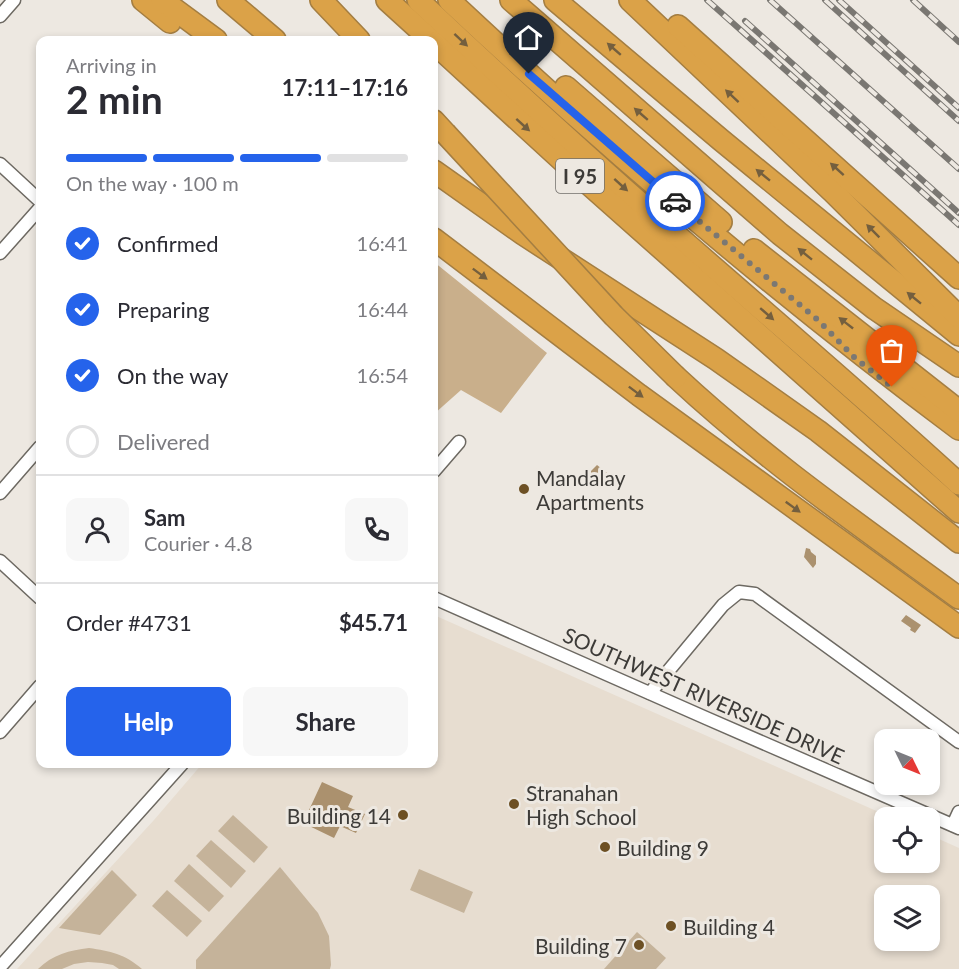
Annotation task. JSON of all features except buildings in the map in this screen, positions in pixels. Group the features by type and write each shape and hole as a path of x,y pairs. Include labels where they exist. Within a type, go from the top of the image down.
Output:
{"highway":[{"path":"143,0 187,36"},
{"path":"162,0 211,36"},
{"path":"228,0 269,36"},
{"path":"321,0 355,36"},
{"name":"I 95","path":"387,0 426,36"},
{"path":"418,0 665,225 959,484"},
{"path":"449,0 618,153 744,260 959,429"},
{"name":"I 95","path":"470,0 574,95 754,249 959,411"},
{"path":"510,0 780,234 845,286 959,366"},
{"path":"555,0 721,140 959,335"},
{"path":"630,0 824,183 959,317"},
{"path":"649,0 959,278"},
{"name":"I 95","path":"438,47 959,512"},
{"path":"439,127 615,316 711,409 824,499 959,598"},
{"path":"438,174 524,234 771,397 819,431 959,542"},
{"path":"438,186 524,234"},
{"path":"438,242 667,415 959,627"},
{"path":"818,320 856,359 959,442"},
{"path":"906,435 959,477"}],"street":[{"path":"0,16 14,0"},
{"path":"0,164 36,197"},
{"path":"0,253 36,212"},
{"path":"438,466 459,442"},
{"path":"0,493 36,452"},
{"path":"0,561 36,594"},
{"path":"650,693 723,605 739,592 755,594 959,742"},
{"name":"SOUTHWEST RIVERSIDE DRIVE","path":"438,600 956,827"},
{"path":"0,732 36,691"},
{"path":"0,967 178,768"},
{"path":"956,827 959,812"}],"shaded area":[{"path":"438,265 547,353 501,413 461,390 438,410"},
{"path":"597,465 612,477 607,484 591,473"},
{"path":"806,548 816,556 816,564 813,568 804,557"},
{"path":"906,615 921,625 915,633 901,621"},
{"name":"Stranahan High School","path":"438,617 874,810 874,873 940,873 940,839 959,848 959,969 17,969 199,768 438,768"},
{"path":"322,782 353,796 348,807 365,814 356,833 340,826 334,838 303,823"},
{"path":"233,815 268,847 254,863 218,831"},
{"path":"211,840 246,871 231,888 196,856"},
{"path":"189,864 224,896 209,912 174,881"},
{"path":"280,867 318,913 329,936 330,969 196,969 196,960"},
{"path":"419,869 473,892 464,913 410,890"},
{"path":"112,870 137,895 100,935 59,928"},
{"path":"167,890 202,921 187,937 152,906"},
{"name":"Building 7","path":"637,932 666,958 656,969 604,969"},
{"path":"89,948 117,954 142,969 119,969 113,965 88,962 62,969 38,969 49,960 62,954"}],"railway":[{"path":"707,0 959,225"},
{"path":"770,0 959,169"},
{"path":"825,0 959,121"},
{"path":"839,0 959,108"},
{"path":"913,0 959,42"},
{"path":"745,21 959,213"}],"way so far":[{"path":"675,201 818,320 856,359 892,387"}],"place":[{"name":"Mandalay Apartments","path":"524,489"},
{"name":"Stranahan High School","path":"514,804"},
{"name":"Building 14","path":"403,815"},
{"name":"Building 9","path":"605,847"},
{"name":"Building 4","path":"671,926"},
{"name":"Building 7","path":"639,945"}],"route":[{"path":"529,74 675,201"}]}
